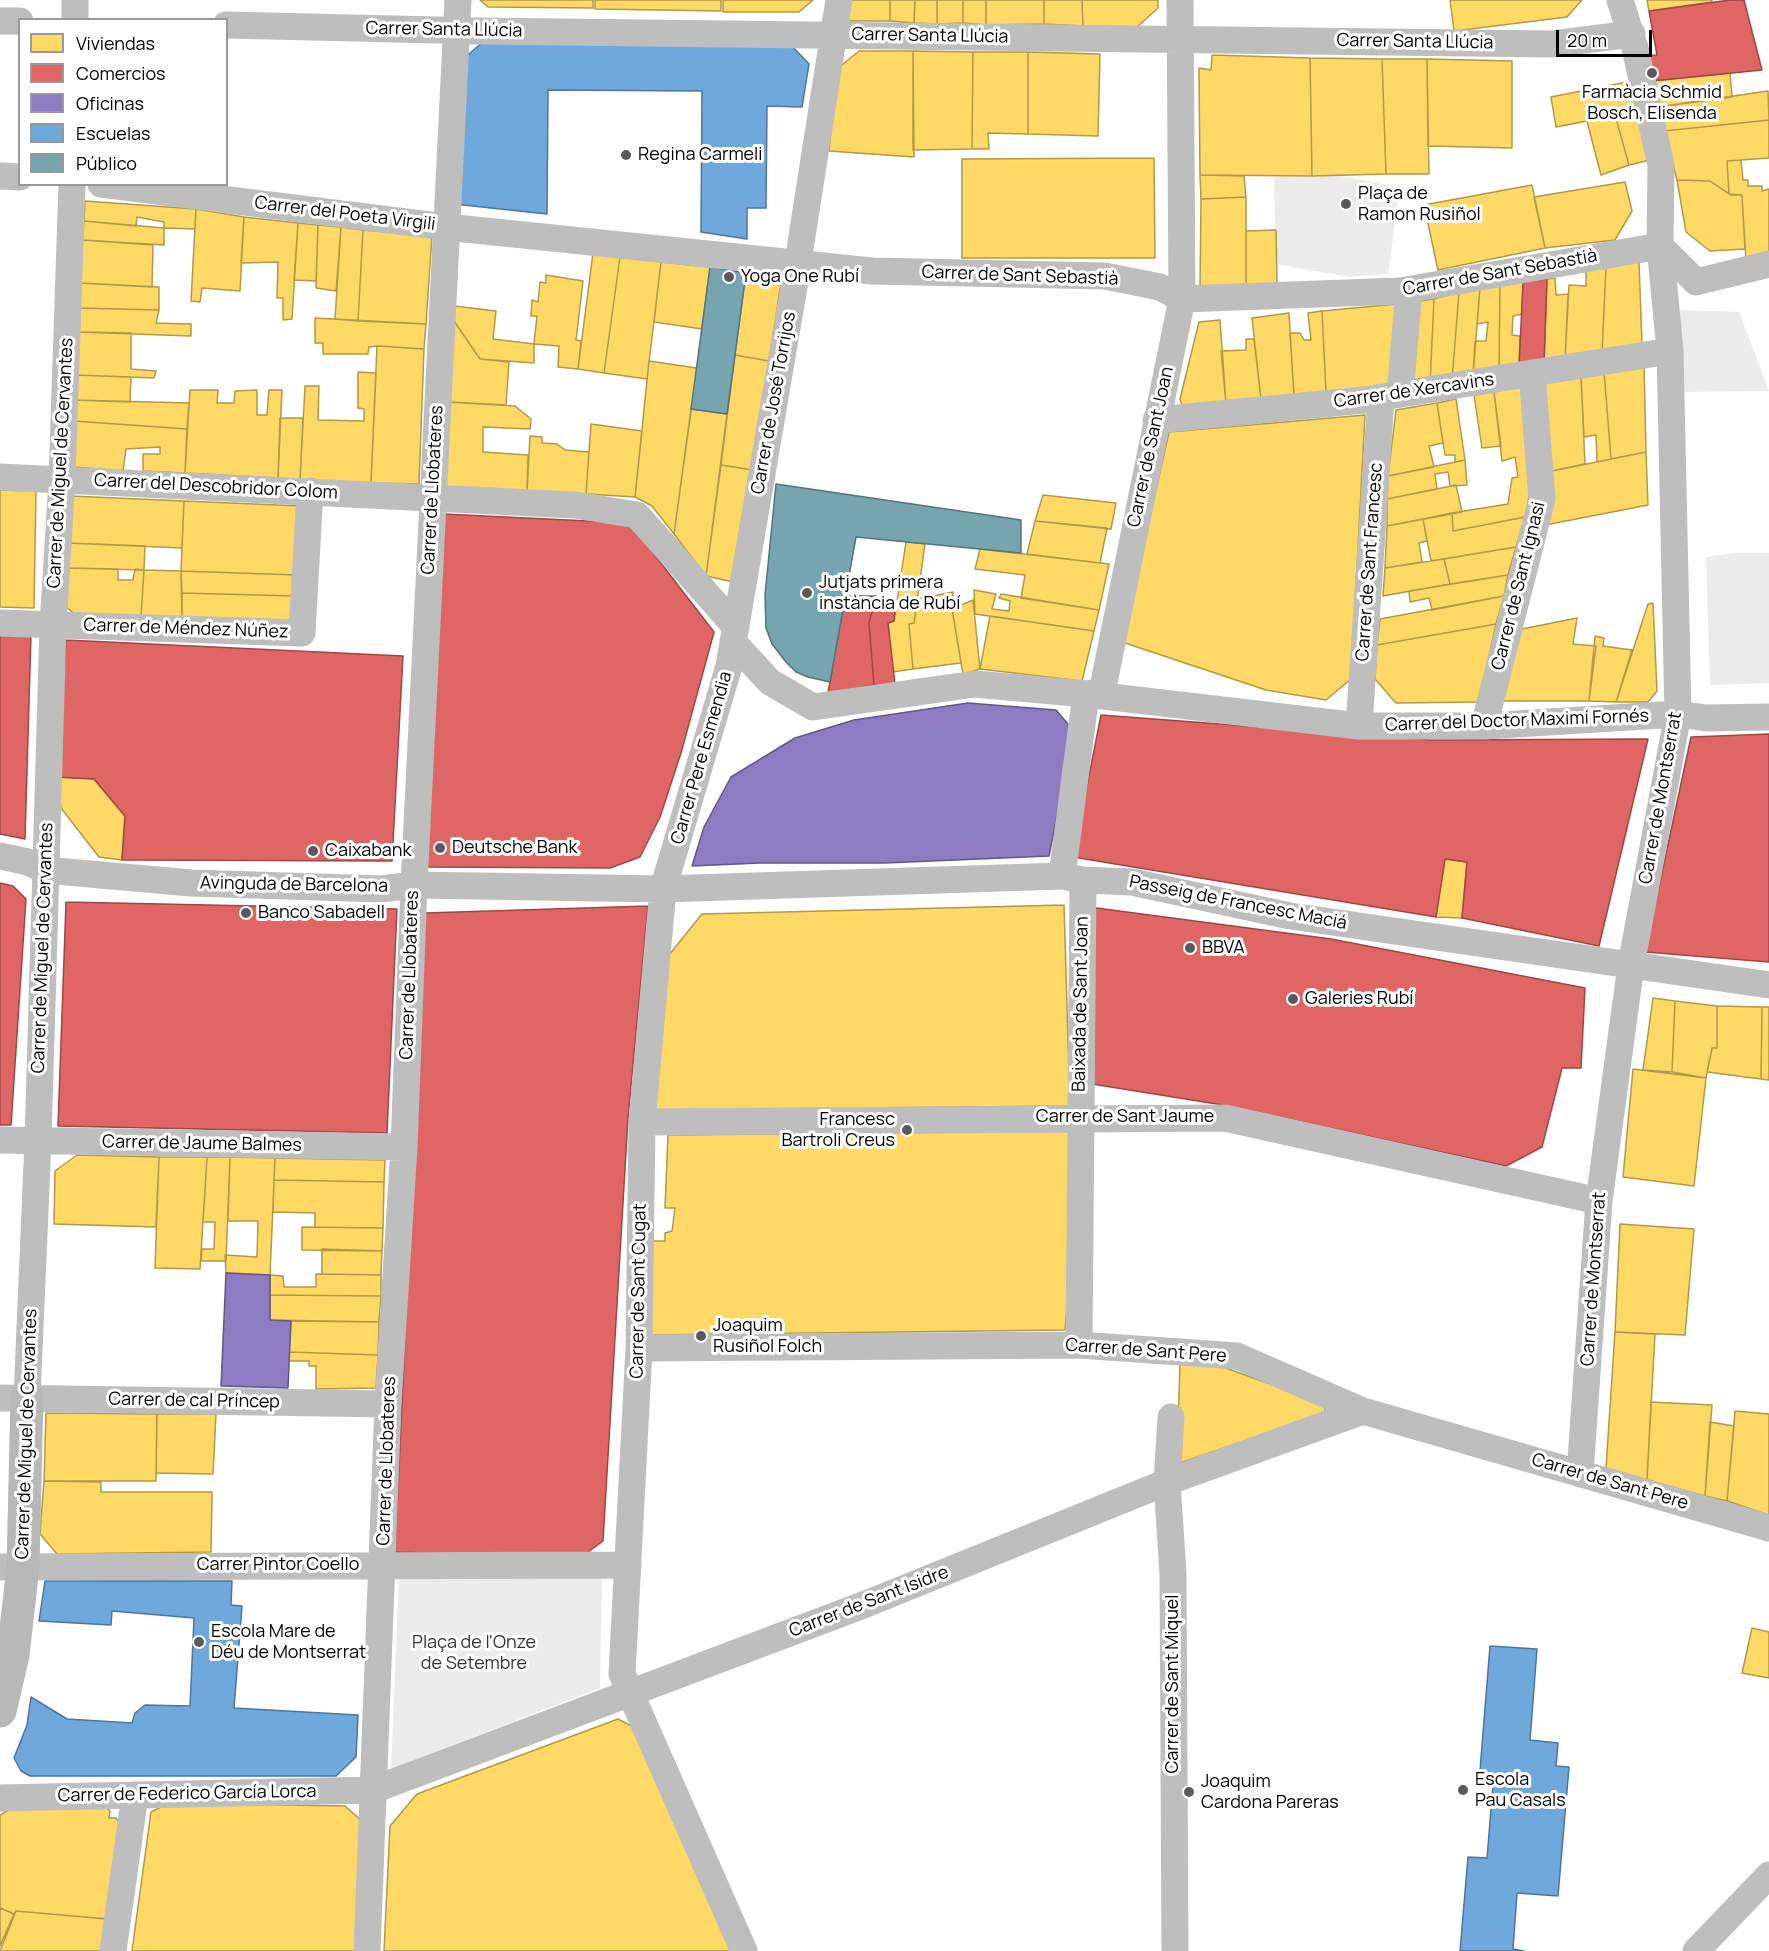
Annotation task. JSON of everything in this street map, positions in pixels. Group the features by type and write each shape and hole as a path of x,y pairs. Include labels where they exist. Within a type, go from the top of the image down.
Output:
{"street":[{"path":"75,0 75,18"},
{"name":"Carrer de Llobateres","path":"367,1951 388,1404 404,1147 432,497 458,0"},
{"name":"Carrer de José Torrijos","path":"734,635 798,263 839,0"},
{"name":"Carrer de Sant Joan","path":"1086,693 1102,692 1182,299 1180,0"},
{"name":"Carrer de Montserrat","path":"1580,1474 1599,1201 1631,965 1678,714 1670,351 1660,246 1661,165 1632,34 1620,0"},
{"path":"0,21 18,21"},
{"name":"Carrer Santa Llúcia","path":"228,25 456,31 1552,44 1632,34"},
{"path":"0,176 18,177"},
{"name":"Carrer de Miguel de Cervantes","path":"0,1711 13,1655 11,1567 14,1398 38,1141 53,625 62,480 72,186"},
{"name":"Carrer del Poeta Virgili","path":"117,186 446,226"},
{"name":"Carrer de Sant Sebastià","path":"446,226 872,271 1105,276 1160,287 1182,299 1409,290 1660,246"},
{"path":"1660,246 1696,282 1769,264"},
{"name":"Carrer de Sant Francesc","path":"1359,726 1390,396 1409,290"},
{"name":"Carrer de Xercavins","path":"1156,420 1390,396 1670,351"},
{"name":"Carrer de Sant Ignasi","path":"1484,726 1542,499 1532,373"},
{"name":"Carrer del Descobridor Colom","path":"0,477 575,505 637,515 734,635"},
{"name":"Carrer de Méndez Núñez","path":"0,623 302,633 310,491"},
{"name":"Carrer del Doctor Maximí Fornés","path":"734,635 770,681 813,707 975,684 1086,693 1359,726 1484,726 1678,714 1706,718 1769,717"},
{"name":"Carrer Pere Esmendia","path":"663,889 729,666 734,635"},
{"path":"1072,878 1086,693"},
{"name":"Avinguda de Barcelona","path":"0,856 28,862 45,870 191,883 381,889 414,885 663,889"},
{"name":"Passeig de Francesc Maciá","path":"663,889 1072,878 1132,882 1290,916 1769,985"},
{"name":"Baixada de Sant Joan","path":"1072,878 1080,1117 1079,1345"},
{"name":"Carrer de Sant Cugat","path":"663,889 642,1122 639,1348 622,1674 744,1951"},
{"name":"Carrer de Sant Jaume","path":"642,1122 1080,1117 1225,1118 1599,1201"},
{"name":"Carrer de Jaume Balmes","path":"0,1140 404,1147"},
{"name":"Carrer de Sant Pere","path":"639,1348 1079,1345 1237,1356 1363,1412 1769,1528"},
{"name":"Carrer de cal Príncep","path":"14,1398 388,1404"},
{"name":"Carrer de Sant Isidre","path":"373,1790 866,1604 1167,1482 1363,1412"},
{"name":"Carrer de Sant Miquel","path":"1170,1417 1167,1482 1173,1574 1175,1951"},
{"name":"Carrer Pintor Coello","path":"11,1567 628,1565"},
{"name":"Carrer de Federico García Lorca","path":"0,1798 373,1790"},
{"path":"113,1951 135,1795"},
{"path":"1696,1951 1769,1875"}],"green space":[{"name":"Plaça de Ramon Rusiñol","path":"1341,176 1400,187 1388,274 1349,277 1276,264 1274,177"},
{"path":"1680,310 1739,312 1769,391 1680,392"},
{"path":"1734,553 1769,553 1769,683 1710,685 1706,557"},
{"name":"Plaça de l'Onze de Setembre","path":"399,1575 602,1576 600,1688 391,1769"}],"building: Viviendas":[{"path":"480,0 593,0 593,8 488,7"},
{"path":"595,0 721,0 721,11 595,9"},
{"path":"723,0 813,0 799,12 723,12"},
{"path":"847,0 890,0 890,21 844,21"},
{"path":"890,0 915,0 914,23 890,21"},
{"path":"915,0 937,0 937,24 914,23"},
{"path":"937,0 963,0 963,23 937,24"},
{"path":"963,0 986,0 986,25 963,23"},
{"path":"986,0 1044,0 1044,24 986,25"},
{"path":"1044,0 1082,0 1083,26 1044,24"},
{"path":"1082,0 1158,0 1158,8 1136,28 1083,26"},
{"path":"1450,0 1582,0 1567,17 1454,31"},
{"path":"1647,0 1712,0 1712,2 1649,11"},
{"path":"859,51 913,51 914,157 829,151 837,69"},
{"path":"913,51 973,52 972,149 913,150"},
{"path":"973,52 1028,52 1028,134 988,133 989,149 972,149"},
{"path":"1028,52 1100,54 1098,136 1028,134"},
{"path":"1212,55 1310,58 1312,176 1200,175 1199,68 1211,70"},
{"path":"1310,58 1382,59 1386,174 1312,176"},
{"path":"1382,59 1427,59 1429,174 1386,174"},
{"path":"1427,59 1512,61 1512,148 1428,146"},
{"path":"1730,73 1732,97 1658,107 1652,81"},
{"path":"1632,81 1639,111 1556,127 1551,97"},
{"path":"1768,91 1769,120 1664,131 1658,107"},
{"path":"1639,111 1650,160 1629,165 1615,115"},
{"path":"1615,115 1629,165 1601,175 1587,121"},
{"path":"1769,120 1769,158 1727,161 1729,194 1710,181 1677,180 1664,131"},
{"path":"1154,158 1155,258 962,258 962,159"},
{"path":"1741,160 1743,180 1748,180 1748,186 1762,186 1762,191 1769,189 1769,258 1746,261 1742,195 1729,194 1727,161"},
{"path":"1200,175 1244,176 1246,197 1201,199"},
{"path":"1677,180 1710,181 1731,195 1742,195 1745,249 1710,251 1686,232"},
{"path":"1625,182 1632,211 1615,240 1545,248 1534,197"},
{"path":"1532,185 1545,248 1438,270 1424,205"},
{"path":"1246,197 1246,288 1200,291 1201,199"},
{"path":"85,201 196,209 195,229 164,228 164,222 137,217 136,226 84,221"},
{"path":"196,209 244,217 240,291 202,288 200,302 191,301"},
{"path":"244,217 298,223 292,319 283,320 283,298 277,298 278,262 241,263"},
{"path":"84,221 164,228 164,245 82,240"},
{"path":"298,223 318,225 316,281 294,280"},
{"path":"318,225 341,227 336,291 316,288"},
{"path":"341,227 363,230 358,321 335,319"},
{"path":"363,230 432,236 426,324 358,321"},
{"path":"1276,230 1277,283 1246,288 1246,231"},
{"path":"82,240 153,245 152,287 80,283"},
{"path":"593,253 620,257 604,373 578,369"},
{"path":"620,257 661,262 647,379 604,373"},
{"path":"661,262 710,267 702,329 654,322"},
{"path":"1639,262 1642,344 1602,353 1606,267"},
{"path":"1606,267 1602,353 1565,360 1569,285 1586,286 1586,270"},
{"path":"746,273 782,276 769,361 735,355"},
{"path":"546,275 583,281 576,340 581,341 578,369 558,367 559,346 534,344 537,316 531,316 532,300 538,302 540,282 546,283"},
{"path":"1555,278 1556,295 1568,294 1565,360 1544,364 1547,279"},
{"path":"1523,282 1522,314 1513,316 1512,335 1520,336 1519,367 1499,370 1500,286"},
{"path":"80,283 159,287 159,310 78,308"},
{"path":"1500,286 1499,370 1473,376 1475,341 1486,341 1488,322 1477,324 1480,288"},
{"path":"1480,288 1473,376 1452,380 1459,292"},
{"path":"1459,292 1452,380 1430,384 1434,299"},
{"path":"1434,299 1430,384 1407,387 1412,302"},
{"path":"1397,304 1393,388 1326,392 1322,311"},
{"path":"454,306 496,311 493,339 534,344 534,363 480,359 454,321"},
{"path":"78,308 159,310 156,323 191,324 191,336 79,332"},
{"path":"1322,311 1326,392 1294,396 1290,333 1300,333 1304,340 1311,340 1308,313"},
{"path":"1289,313 1294,396 1261,400 1252,318"},
{"path":"315,318 426,324 424,349 377,346 369,347 368,354 323,354 323,343 315,343"},
{"path":"1220,320 1226,403 1182,405 1180,399 1199,322"},
{"path":"454,321 480,359 509,362 506,405 448,402"},
{"path":"79,332 131,333 131,369 156,371 154,378 76,375"},
{"path":"1246,339 1254,339 1261,400 1226,403 1221,351 1246,350"},
{"path":"377,346 424,349 419,484 371,483"},
{"path":"735,355 769,361 753,470 721,465"},
{"path":"649,361 697,368 674,534 652,506 635,497"},
{"path":"1644,364 1646,452 1611,459 1604,372"},
{"path":"358,372 376,373 371,483 300,480 305,386 319,386 318,420 364,421 364,409 358,408"},
{"path":"1604,372 1611,459 1597,462 1596,435 1584,437 1581,376"},
{"path":"76,375 131,377 130,402 73,400"},
{"path":"1581,376 1585,464 1547,472 1542,383"},
{"path":"1527,385 1534,471 1525,517 1453,531 1452,513 1508,504 1512,478 1518,477 1515,457 1502,461 1494,392"},
{"path":"190,390 218,390 217,403 234,403 235,391 257,390 257,415 267,415 269,390 282,390 278,478 185,473"},
{"path":"1494,392 1501,446 1482,448 1474,395"},
{"path":"1456,399 1465,460 1455,462 1455,455 1445,455 1437,403"},
{"path":"73,400 189,403 187,429 74,421"},
{"path":"448,402 515,406 531,419 530,429 483,427 483,452 528,455 527,492 445,487"},
{"path":"1437,403 1443,443 1429,446 1434,467 1388,476 1396,410"},
{"path":"691,409 727,414 706,576 674,534"},
{"path":"1365,415 1351,679 1326,700 1266,690 1122,642 1169,432"},
{"path":"280,418 303,418 300,480 278,478"},
{"path":"74,421 187,429 185,473 143,471 143,454 160,454 160,447 126,449 123,471 74,467"},
{"path":"591,424 642,431 635,497 586,494"},
{"path":"530,436 542,437 542,443 557,444 565,450 589,452 586,494 527,492"},
{"path":"1646,452 1648,505 1540,526 1547,472"},
{"path":"1465,460 1467,485 1450,486 1448,472 1435,474 1437,489 1387,499 1388,476"},
{"path":"721,465 753,470 733,582 706,576"},
{"path":"1456,485 1462,512 1387,526 1387,499"},
{"path":"0,490 36,491 34,608 0,607"},
{"path":"1043,495 1116,503 1111,529 1035,521"},
{"path":"70,496 184,501 182,548 68,543"},
{"path":"184,501 301,506 296,575 181,571"},
{"path":"1452,513 1453,531 1525,517 1516,547 1431,561 1423,519"},
{"path":"1423,519 1427,541 1419,543 1422,562 1385,568 1387,526"},
{"path":"1035,521 1107,528 1100,563 1027,554"},
{"path":"906,542 925,544 914,623 909,624 913,669 892,672 888,623 894,621"},
{"path":"68,543 145,546 144,570 67,568"},
{"path":"1516,547 1508,575 1450,584 1444,559"},
{"path":"980,549 1109,564 1099,610 1021,598 1025,575 975,569"},
{"path":"1444,559 1450,584 1383,596 1385,568"},
{"path":"67,568 118,569 118,580 133,580 135,569 144,570 141,617 76,615 65,606"},
{"path":"144,570 181,571 182,618 141,617"},
{"path":"181,571 296,575 295,596 182,593"},
{"path":"1508,575 1504,596 1432,610 1429,598 1410,602 1409,591"},
{"path":"974,590 996,594 992,609 1009,611 1010,601 999,598 1001,594 1099,610 1094,631 975,614"},
{"path":"953,592 952,609 961,663 913,669 909,624 914,623 918,599"},
{"path":"182,593 295,596 293,624 182,618"},
{"path":"1504,596 1496,624 1377,645 1380,619"},
{"path":"973,600 980,669 963,674 952,609"},
{"path":"1653,603 1657,691 1648,702 1616,702 1648,604"},
{"path":"990,616 1094,631 1082,681 980,669"},
{"path":"1577,618 1573,644 1596,646 1589,701 1501,701 1517,630"},
{"path":"1496,624 1479,702 1396,703 1375,679 1377,645"},
{"path":"1595,636 1604,638 1603,646 1632,650 1616,702 1589,701"},
{"path":"57,777 94,779 125,816 122,860 99,857 61,808"},
{"path":"1445,859 1467,862 1462,918 1436,917"},
{"path":"1064,905 1070,1106 655,1110 669,955 702,914"},
{"path":"1653,998 1675,1001 1672,1072 1643,1070"},
{"path":"1675,1001 1717,1006 1717,1048 1712,1048 1706,1078 1672,1072"},
{"path":"1717,1006 1762,1007 1761,1079 1707,1072 1712,1048 1717,1048"},
{"path":"1762,1007 1769,1007 1769,1080 1761,1079"},
{"path":"1633,1069 1706,1078 1694,1186 1623,1177"},
{"path":"1072,1131 1073,1238 1065,1330 644,1335 646,1241 665,1241 665,1233 672,1231 675,1208 665,1208 668,1135"},
{"path":"77,1155 159,1157 156,1227 54,1224 55,1171"},
{"path":"159,1157 207,1157 200,1269 155,1268"},
{"path":"207,1157 230,1157 226,1261 201,1261 202,1249 214,1249 215,1222 203,1222"},
{"path":"230,1157 275,1158 270,1275 226,1273 225,1255 257,1257 258,1221 228,1221"},
{"path":"275,1158 385,1160 384,1182 274,1180"},
{"path":"274,1180 384,1182 383,1228 315,1227 315,1213 273,1212"},
{"path":"1620,1224 1694,1229 1685,1335 1615,1332"},
{"path":"302,1227 383,1228 382,1251 302,1250"},
{"path":"322,1249 382,1251 381,1275 322,1274"},
{"path":"316,1274 381,1275 381,1296 270,1295 270,1275 283,1276 284,1287 316,1287"},
{"path":"270,1295 381,1296 379,1322 270,1320"},
{"path":"291,1321 379,1322 378,1355 289,1352"},
{"path":"1615,1332 1655,1334 1647,1480 1606,1468"},
{"path":"289,1352 378,1355 376,1388 316,1389 316,1366 309,1366 309,1361 289,1361"},
{"path":"1180,1362 1223,1367 1325,1404 1325,1413 1177,1464"},
{"path":"1651,1402 1712,1405 1705,1496 1647,1480"},
{"path":"1735,1411 1769,1414 1769,1515 1727,1501"},
{"path":"46,1413 157,1414 156,1481 44,1481"},
{"path":"157,1414 216,1414 213,1474 156,1473"},
{"path":"1710,1422 1734,1426 1727,1501 1705,1496"},
{"path":"44,1481 101,1482 101,1492 212,1492 211,1552 57,1554 40,1534"},
{"path":"1752,1628 1769,1632 1769,1678 1742,1673"},
{"path":"618,1719 635,1728 736,1951 384,1951 390,1826 417,1794"},
{"path":"169,1803 345,1806 364,1823 358,1951 132,1951 151,1812"},
{"path":"104,1805 110,1811 109,1818 116,1818 122,1826 107,1919 16,1911 14,1914 0,1908 0,1815 15,1806"},
{"path":"0,1908 14,1914 0,1946"},
{"path":"16,1911 107,1919 103,1951 0,1951"}],"building: Comercios":[{"path":"1744,0 1762,70 1652,81 1647,56 1657,55 1649,11"},
{"path":"1547,279 1544,364 1519,367 1523,282"},
{"path":"443,514 630,523 714,632 681,753 660,817 640,857 610,868 426,867"},
{"path":"845,596 876,596 869,623 874,685 828,693"},
{"path":"873,607 895,611 894,621 888,623 895,684 874,685 869,623"},
{"path":"0,633 31,634 25,839 0,834"},
{"path":"66,640 403,656 392,861 122,860 125,816 94,779 57,777"},
{"path":"1101,715 1432,740 1648,739 1599,946 1462,918 1467,862 1445,859 1436,917 1073,857"},
{"path":"1769,734 1769,962 1645,952 1691,737"},
{"path":"0,883 13,886 26,899 11,1125 0,1125"},
{"path":"66,902 397,909 387,1133 58,1126"},
{"path":"648,906 628,1118 603,1541 580,1558 395,1552 425,913"},
{"path":"1089,907 1331,939 1585,988 1581,1068 1562,1068 1542,1147 1506,1166 1229,1106 1086,1083"}],"building: Oficinas":[{"path":"968,703 1056,710 1074,731 1049,856 885,863 760,863 692,866 704,827 731,777 795,738 854,720"},
{"path":"226,1273 270,1275 270,1320 291,1321 288,1388 221,1386"}],"building: Escuelas":[{"path":"484,41 790,44 809,64 802,107 767,106 766,208 747,208 747,239 701,232 702,91 548,90 547,214 454,204 462,60"},
{"path":"45,1581 232,1581 231,1605 242,1606 234,1708 358,1715 356,1757 336,1776 30,1776 21,1771 14,1758 27,1725 31,1697 67,1719 132,1723 135,1713 145,1705 190,1706 194,1618 112,1611 111,1625 39,1621"},
{"path":"1490,1646 1537,1649 1530,1740 1558,1743 1556,1766 1569,1767 1558,1896 1517,1893 1513,1949 1524,1951 1460,1951 1468,1857 1487,1858 1493,1785 1479,1783"}],"building: Público":[{"path":"710,267 746,273 727,414 691,409"},
{"path":"776,484 1021,520 1021,553 856,537 830,682 808,677 796,672 786,662 772,644 766,628 765,595"}],"place":[{"name":"Farmàcia Schmid Bosch, Elisenda","path":"1652,73"},
{"name":"Regina Carmeli","path":"626,155"},
{"name":"Plaça de Ramon Rusiñol","path":"1346,204"},
{"name":"Yoga One Rubí","path":"729,277"},
{"name":"Jutjats primera instància de Rubí","path":"807,593"},
{"name":"Deutsche Bank","path":"440,848"},
{"name":"Caixabank","path":"313,851"},
{"name":"Banco Sabadell","path":"246,913"},
{"name":"BBVA","path":"1190,948"},
{"name":"Galeries Rubí","path":"1293,999"},
{"name":"Francesc Bartroli Creus","path":"907,1130"},
{"name":"Joaquim Rusiñol Folch","path":"701,1336"},
{"name":"Escola Mare de Déu de Montserrat","path":"199,1642"},
{"name":"Escola Pau Casals","path":"1463,1790"},
{"name":"Joaquim Cardona Pareras","path":"1189,1792"}]}
